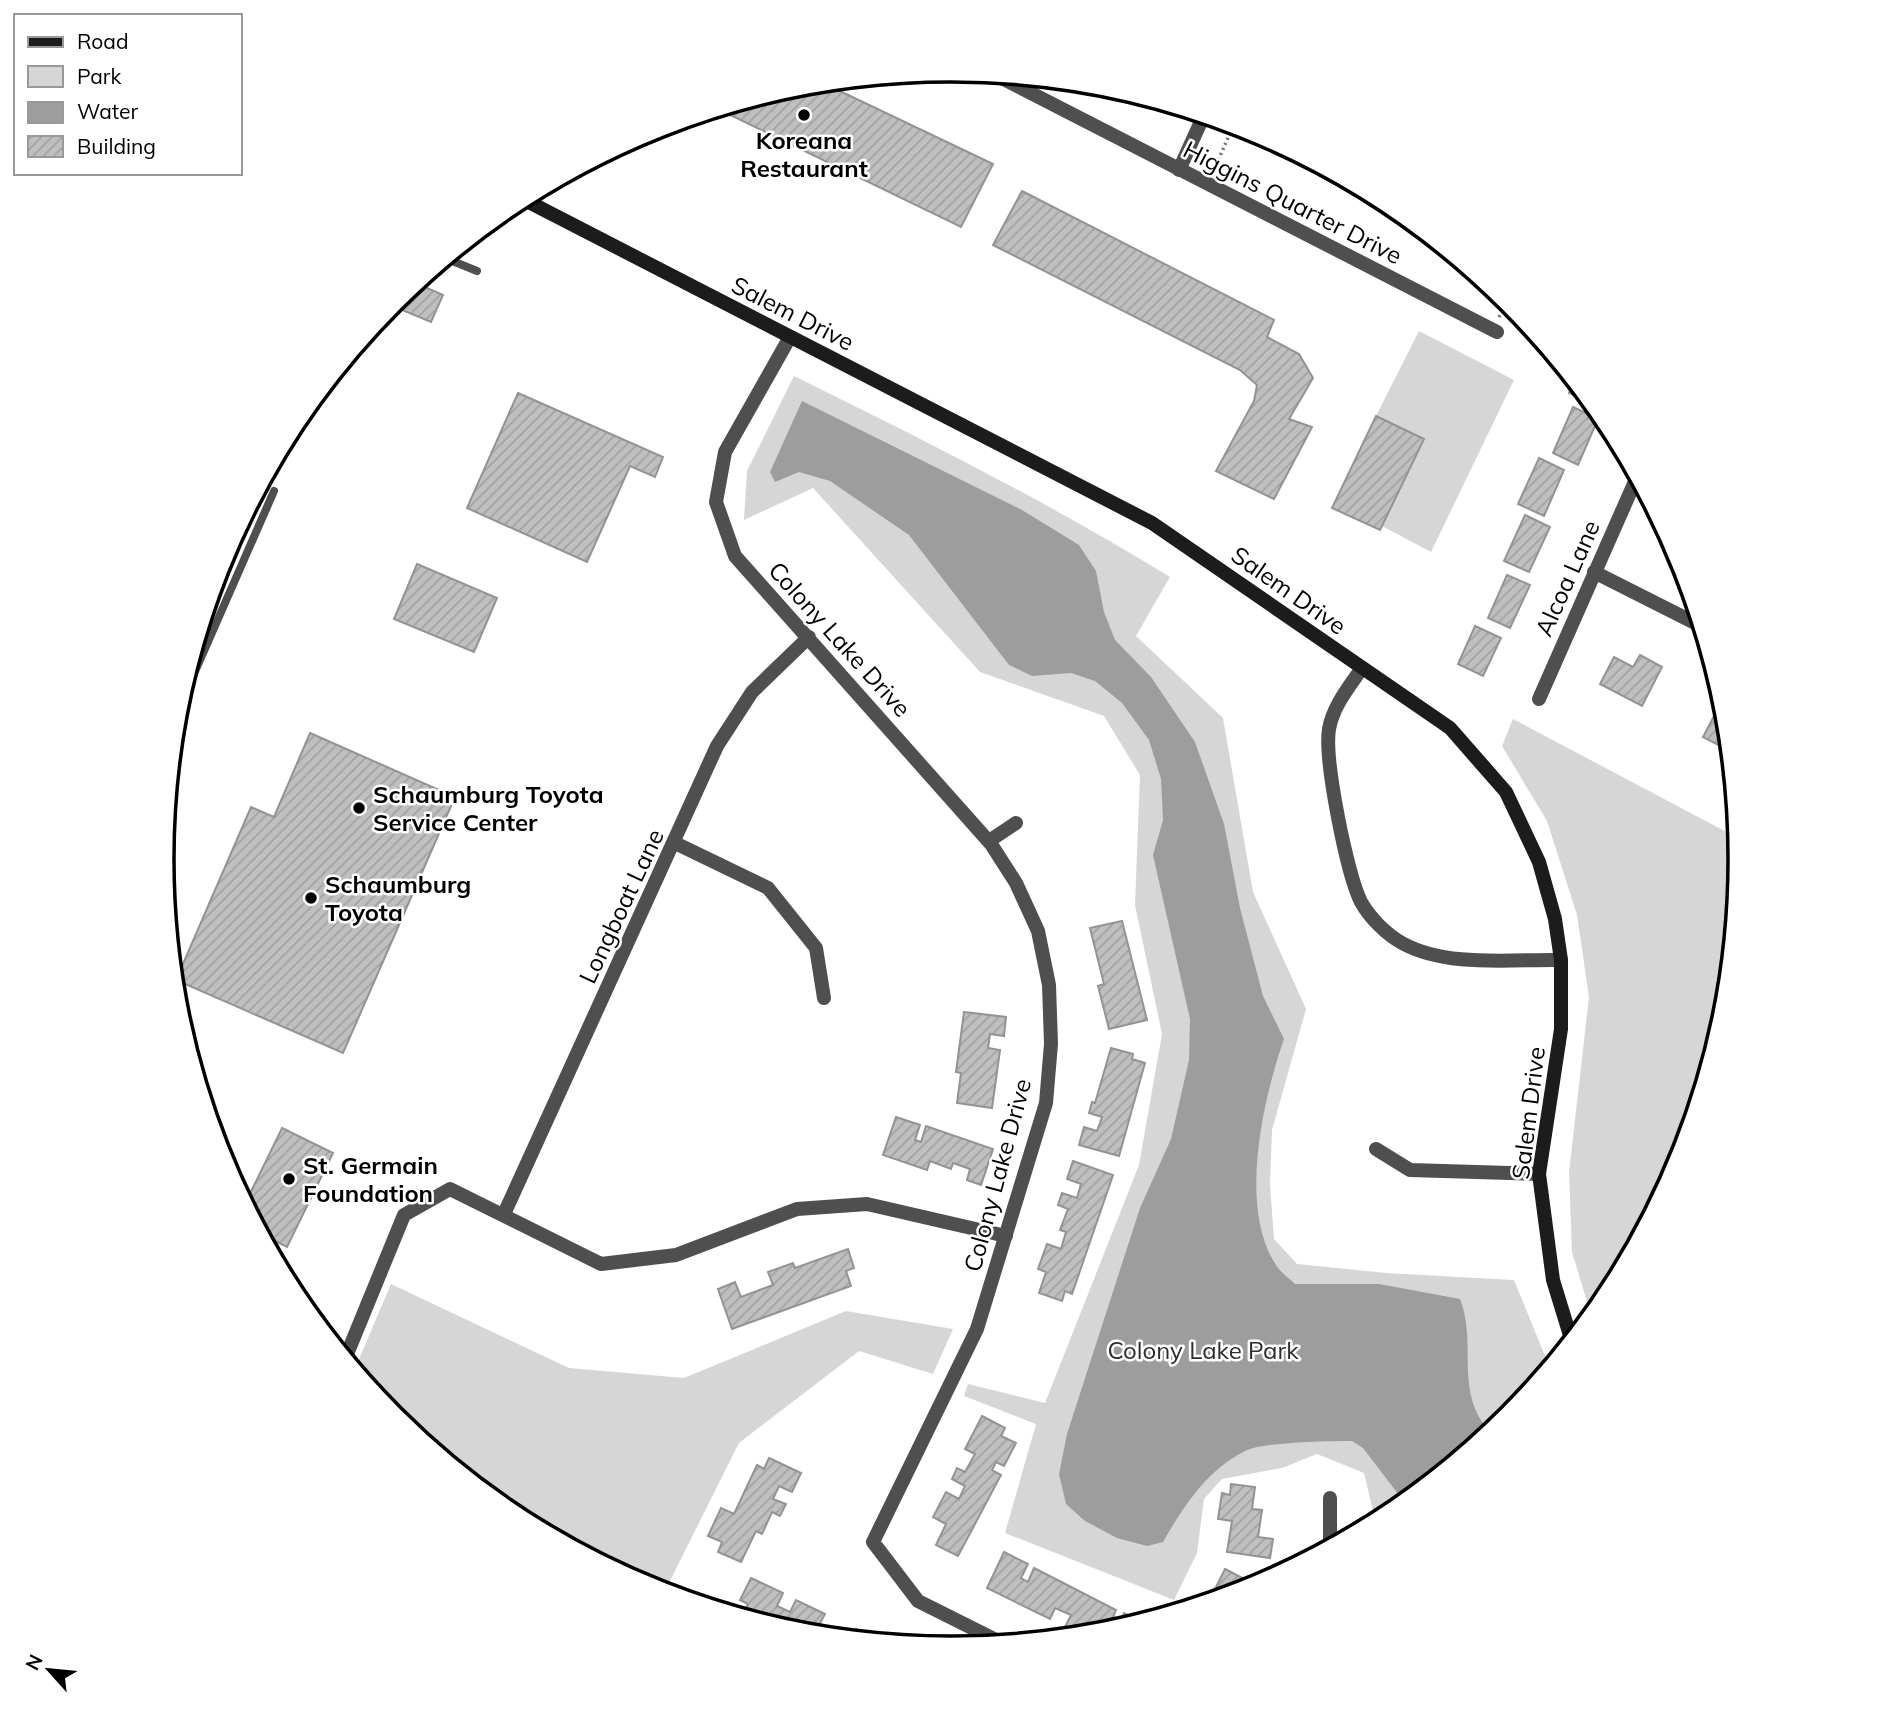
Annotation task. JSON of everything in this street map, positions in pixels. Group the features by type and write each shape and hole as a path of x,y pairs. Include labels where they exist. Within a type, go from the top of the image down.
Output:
{"street":[{"name":"Higgins Quarter Drive","path":"1016,85 1497,332"},
{"path":"1179,170 1200,123"},
{"name":"Salem Drive","path":"533,204 1152,523 1450,728 1506,792 1539,862 1555,919 1561,960 1561,1028 1539,1174 1553,1280 1569,1332"},
{"name":"Colony Lake Drive","path":"790,337 725,452 716,502 735,556 989,841 1016,883 1038,931 1049,985 1051,1044 1046,1102 977,1329 873,1542 918,1601 986,1636"},
{"name":"Alcoa Lane","path":"1539,699 1633,487"},
{"path":"1594,572 1690,621"},
{"name":"Longboat Lane","path":"504,1214 675,844 717,746 752,692 809,637"},
{"path":"1362,668 1334,713 1328,745 1352,877 1366,911 1402,943 1431,954 1465,958 1561,960"},
{"path":"989,841 1016,823"},
{"path":"675,844 768,888 816,948 824,998"},
{"path":"1376,1149 1410,1170 1539,1174"},
{"path":"349,1350 404,1216 450,1189 601,1264 676,1255 797,1209 867,1203 1006,1236"},
{"path":"1329,1539 1330,1498"}],"lane":[{"path":"455,262 477,271"},
{"path":"199,662 274,491"}],"path":[{"path":"1207,184 1230,134"}],"green space":[{"path":"1419,331 1514,380 1431,552 1382,526 1424,439 1376,416"},
{"name":"Colony Lake Park","path":"794,376 1031,497 1170,577 1136,636 1223,718 1253,892 1306,1009 1272,1130 1270,1185 1274,1239 1297,1264 1386,1273 1514,1280 1546,1359 1501,1409 1463,1444 1373,1512 1364,1473 1317,1454 1282,1468 1222,1479 1204,1499 1197,1553 1174,1600 1005,1533 1036,1424 964,1396 968,1384 1045,1403 1139,1165 1162,1034 1135,905 1140,775 1104,716 980,672 813,488 744,520 747,471"},
{"path":"1513,719 1727,832 1727,910 1722,961 1702,1061 1669,1157 1648,1203 1624,1248 1588,1304 1572,1252 1569,1172 1589,997 1577,915 1547,821 1502,746"},
{"path":"391,1284 569,1368 684,1378 846,1311 953,1329 933,1374 859,1351 739,1443 669,1584 607,1557 519,1506 439,1444 401,1409 358,1361"}],"water":[{"name":"Colony Lake Park","path":"802,401 1022,510 1079,545 1096,571 1104,612 1115,640 1151,677 1195,742 1224,824 1240,908 1263,996 1284,1039 1262,1122 1256,1184 1258,1214 1265,1241 1278,1268 1295,1284 1379,1284 1460,1299 1467,1334 1469,1385 1479,1417 1484,1424 1399,1495 1363,1448 1352,1441 1313,1442 1254,1448 1231,1459 1197,1490 1163,1542 1147,1546 1117,1538 1085,1521 1066,1504 1059,1474 1067,1434 1140,1208 1171,1139 1189,1060 1190,1019 1153,855 1163,820 1161,779 1149,740 1122,703 1095,681 1071,673 1032,676 1009,665 909,535 830,481 799,472 775,482 770,472"}],"building":[{"path":"839,91 993,164 961,227 730,115 799,97"},
{"path":"1022,191 1274,320 1267,337 1299,354 1313,378 1289,419 1312,427 1274,499 1216,471 1254,401 1257,385 1240,370 993,245"},
{"path":"426,287 443,295 431,322 401,310"},
{"path":"518,393 663,457 655,477 630,466 587,562 467,508"},
{"path":"1573,407 1587,414 1595,425 1578,465 1553,453"},
{"path":"1376,416 1424,439 1380,530 1332,508"},
{"path":"1539,458 1564,470 1544,516 1518,504"},
{"path":"1525,515 1550,527 1529,572 1504,561"},
{"path":"417,564 497,598 474,652 394,619"},
{"path":"1507,575 1530,585 1510,628 1488,618"},
{"path":"1475,626 1501,638 1483,676 1458,664"},
{"path":"1640,655 1662,667 1642,706 1600,684 1614,657 1633,667"},
{"path":"1714,715 1720,746 1703,737"},
{"name":"Schaumburg Toyota","path":"310,733 455,797 343,1053 184,984 181,968 251,807 274,817"},
{"path":"1122,921 1147,1020 1109,1029 1098,986 1104,984 1090,928"},
{"path":"964,1012 1006,1017 1004,1036 990,1034 988,1048 1000,1050 992,1108 957,1103 961,1073 956,1072"},
{"path":"1111,1048 1133,1054 1132,1059 1145,1063 1119,1156 1079,1145 1084,1127 1097,1131 1102,1117 1089,1113 1092,1102 1095,1103"},
{"path":"896,1117 920,1125 915,1140 921,1142 926,1126 993,1149 981,1185 967,1180 970,1169 953,1163 951,1169 930,1161 927,1170 883,1155"},
{"name":"St. Germain Foundation","path":"282,1128 333,1153 287,1247 274,1240 250,1194"},
{"path":"1073,1161 1113,1175 1072,1294 1065,1291 1062,1301 1039,1293 1046,1272 1038,1269 1047,1244 1061,1249 1066,1232 1060,1230 1068,1209 1058,1205 1062,1193 1077,1198 1081,1184 1067,1179"},
{"path":"848,1249 854,1268 846,1271 851,1286 732,1329 718,1289 735,1282 741,1297 773,1285 768,1272 793,1263 795,1268"},
{"path":"982,1416 1005,1428 1001,1436 1016,1443 1004,1466 996,1462 992,1470 1001,1475 958,1556 936,1545 946,1524 933,1517 946,1492 959,1499 965,1486 952,1479 957,1468 965,1472 975,1454 965,1449"},
{"path":"769,1458 801,1473 792,1492 779,1486 773,1499 786,1504 780,1516 772,1512 762,1534 756,1531 741,1562 718,1552 722,1542 708,1536 721,1508 734,1514 757,1465 764,1469"},
{"path":"1231,1484 1255,1487 1252,1509 1262,1510 1258,1537 1273,1539 1270,1558 1227,1552 1232,1521 1218,1519 1222,1493 1230,1495"},
{"path":"1004,1552 1028,1564 1021,1578 1028,1582 1034,1568 1116,1610 1113,1617 1116,1619 1064,1628 1071,1615 1055,1608 1050,1619 987,1588"},
{"path":"1225,1569 1245,1579 1214,1591"},
{"path":"751,1578 783,1593 777,1606 790,1612 796,1600 825,1614 819,1625 799,1622 746,1609 748,1604 740,1600"}],"place":[{"name":"Koreana Restaurant","path":"804,115"},
{"name":"Schaumburg Toyota Service Center","path":"359,808"},
{"name":"Schaumburg Toyota","path":"311,898"},
{"name":"St. Germain Foundation","path":"289,1179"}]}
